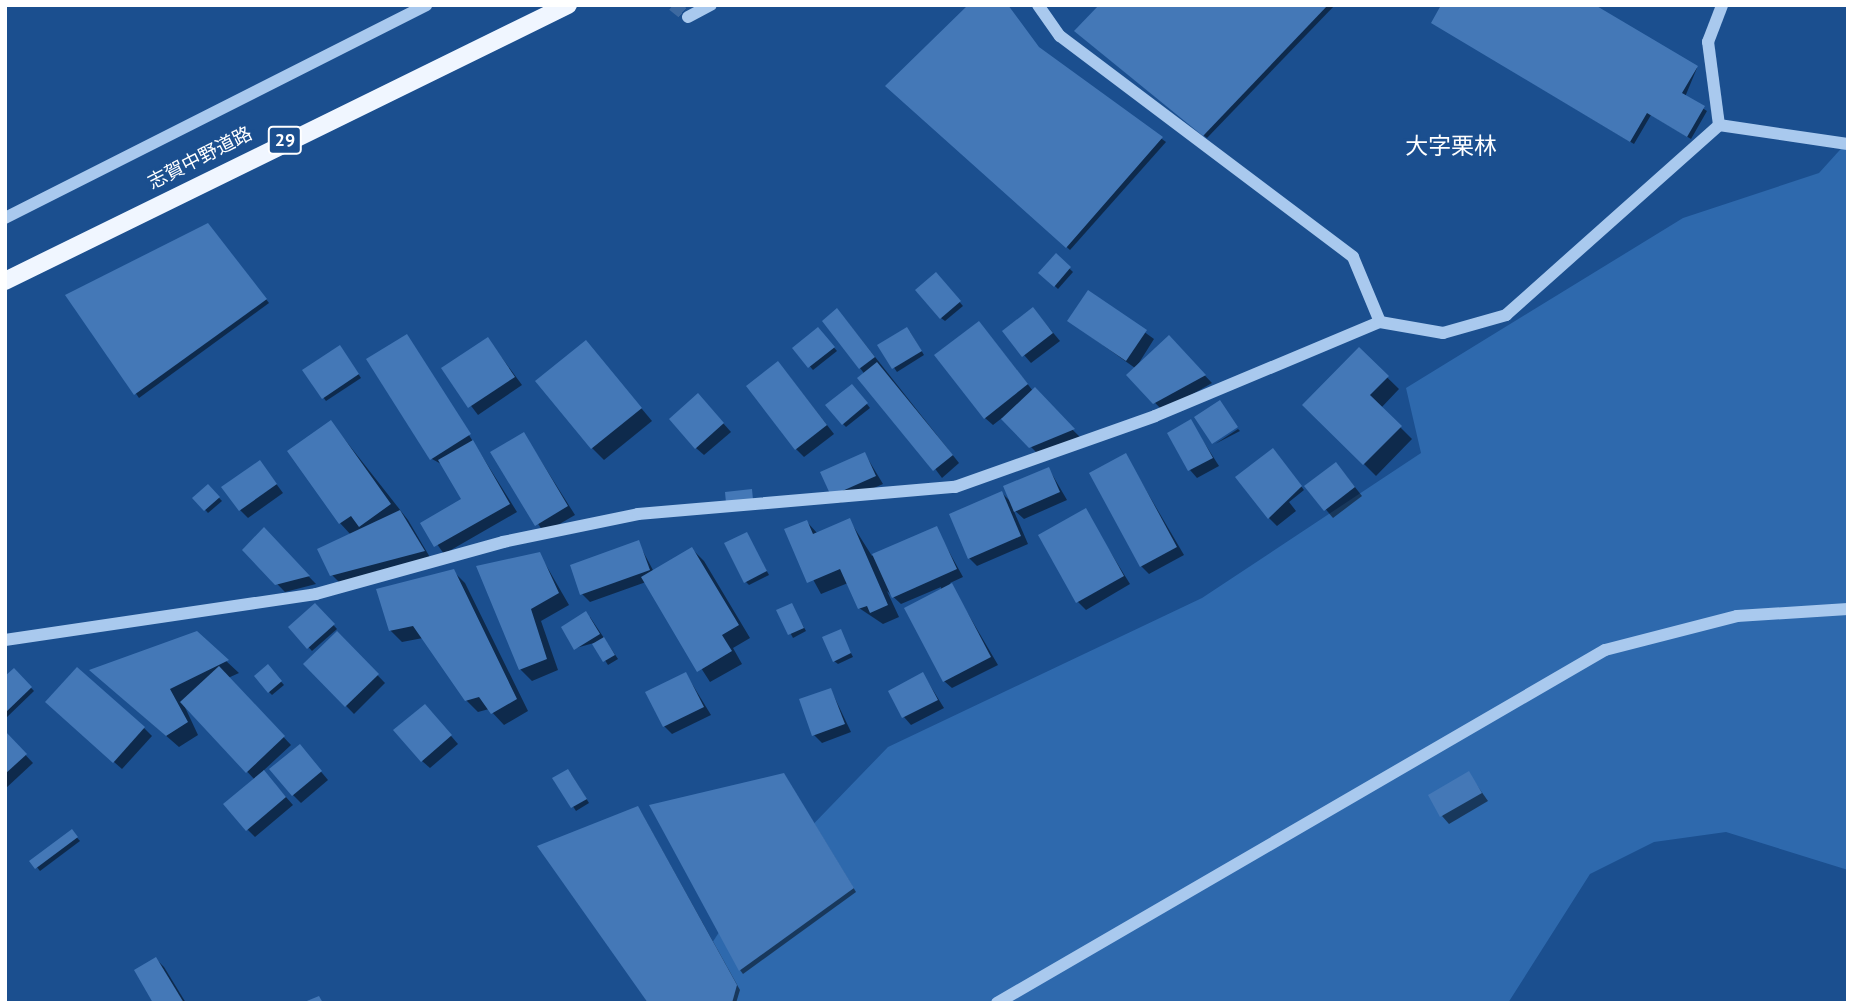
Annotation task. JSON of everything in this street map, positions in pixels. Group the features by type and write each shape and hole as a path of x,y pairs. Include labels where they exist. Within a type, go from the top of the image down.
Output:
{"main road":[{"name":"志賀中野道路","path":"5,281 568,5"}],"street":[{"path":"5,218 426,5"},
{"path":"688,17 711,5"},
{"path":"1038,5 1060,36 1353,257 1381,322"},
{"path":"1719,125 1708,42 1722,5"},
{"path":"5,640 316,594 503,541 638,514 955,486 1155,416 1381,322 1443,333 1506,315 1719,125"},
{"path":"1719,125 1848,144"},
{"path":"997,1003 1605,650 1737,616 1848,609"}],"shaded area":[{"path":"1848,141 1848,870 1726,832 1654,842 1590,874 1508,1003 673,1003 740,900 888,747 1202,598 1421,453 1406,388 1683,218 1819,173"}],"building":[{"path":"968,5 1008,5 1039,47 1163,137 1066,248 885,86"},
{"path":"1099,5 1328,5 1203,136 1074,31"},
{"path":"1441,5 1595,5 1698,66 1682,93 1705,106 1687,137 1647,113 1630,142 1431,23"},
{"path":"208,223 267,299 134,395 65,295"},
{"path":"1056,253 1071,267 1054,287 1038,273"},
{"path":"936,272 961,301 940,319 915,290"},
{"path":"1088,290 1147,330 1126,361 1067,321"},
{"path":"1033,307 1053,333 1022,357 1002,331"},
{"path":"837,308 875,357 859,369 822,321"},
{"path":"979,321 1028,384 984,419 934,355"},
{"path":"818,327 835,347 808,368 792,348"},
{"path":"907,327 922,351 892,369 877,345"},
{"path":"407,334 471,434 430,460 366,359"},
{"path":"1169,335 1206,375 1153,404 1126,375"},
{"path":"488,337 515,377 468,408 441,368"},
{"path":"586,340 642,408 591,449 535,381"},
{"path":"340,345 359,374 322,399 302,370"},
{"path":"1359,347 1389,376 1370,395 1402,426 1363,465 1302,405"},
{"path":"778,361 827,425 795,450 746,386"},
{"path":"877,362 953,455 933,471 857,378"},
{"path":"852,384 868,403 842,425 825,405"},
{"path":"1035,387 1075,429 1029,448 1001,419"},
{"path":"698,393 724,423 695,449 669,419"},
{"path":"1220,400 1238,427 1212,444 1194,417"},
{"path":"1191,419 1213,458 1188,471 1167,433"},
{"path":"331,420 391,504 359,527 351,516 339,524 287,451"},
{"path":"524,432 568,506 535,526 490,452"},
{"path":"473,440 510,504 434,547 420,523 461,499 438,460"},
{"path":"1273,448 1302,486 1268,519 1235,477"},
{"path":"865,452 876,476 831,496 820,472"},
{"path":"1126,453 1177,547 1140,567 1089,473"},
{"path":"260,460 277,484 239,511 221,487"},
{"path":"1336,462 1355,487 1324,511 1304,486"},
{"path":"1049,467 1060,492 1014,512 1003,486"},
{"path":"208,484 220,497 204,511 192,498"},
{"path":"752,489 753,500 726,503 725,492"},
{"path":"1002,491 1021,536 968,559 949,514"},
{"path":"1086,508 1124,576 1076,603 1038,535"},
{"path":"400,510 425,551 330,576 317,549"},
{"path":"850,518 888,605 870,613 867,606 858,609 840,569 807,583 784,529 807,520 813,534"},
{"path":"937,526 957,569 892,598 872,554"},
{"path":"264,527 310,576 275,585 242,550"},
{"path":"747,532 767,571 744,583 724,543"},
{"path":"639,540 650,570 580,595 570,565"},
{"path":"692,547 739,625 722,635 732,651 697,672 641,577"},
{"path":"540,552 559,593 531,609 547,659 519,670 476,566"},
{"path":"454,569 517,699 491,714 479,697 465,701 413,626 389,631 376,589"},
{"path":"952,583 991,657 943,682 904,608"},
{"path":"315,603 335,624 307,649 288,627"},
{"path":"792,603 804,628 788,635 776,610"},
{"path":"586,611 600,634 574,650 561,627"},
{"path":"841,629 851,653 833,662 822,637"},
{"path":"197,631 229,660 170,689 188,722 166,736 89,670"},
{"path":"337,631 379,674 345,707 303,664"},
{"path":"604,637 615,655 603,662 592,644"},
{"path":"268,664 282,681 268,693 254,676"},
{"path":"219,666 285,736 246,773 180,702"},
{"path":"77,667 145,727 113,763 45,702"},
{"path":"14,668 32,687 5,713 5,676"},
{"path":"686,672 704,707 663,727 645,692"},
{"path":"923,672 938,700 902,718 888,691"},
{"path":"831,688 845,724 812,736 799,699"},
{"path":"425,704 452,735 421,762 393,730"},
{"path":"5,731 27,754 5,774"},
{"path":"300,744 322,771 292,796 269,769"},
{"path":"568,769 587,799 571,808 552,778"},
{"path":"264,770 286,797 246,831 223,804"},
{"path":"1469,771 1482,793 1440,817 1428,795"},
{"path":"784,773 854,888 739,971 649,805"},
{"path":"638,806 737,985 732,1003 648,1003 537,846"},
{"path":"72,829 78,837 35,869 29,861"},
{"path":"156,957 184,1003 153,1003 134,970"},
{"path":"319,996 323,1003 302,1003"}],"tunnel":[{"path":"673,5 688,17"}],"district":[{"name":"大字栗林","path":"1451,146"}]}
